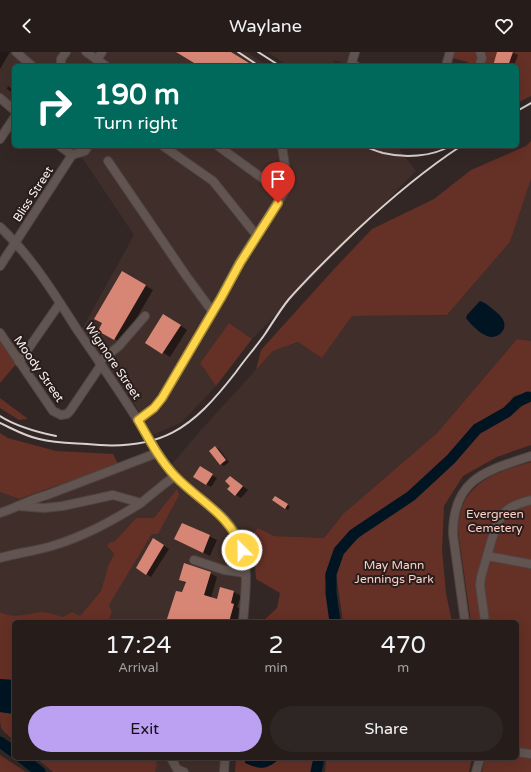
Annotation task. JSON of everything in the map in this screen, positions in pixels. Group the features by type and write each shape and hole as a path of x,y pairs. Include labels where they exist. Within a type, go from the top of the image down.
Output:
{"street":[{"path":"16,52 30,64"},
{"path":"61,64 61,59 66,52"},
{"path":"86,52 103,64"},
{"path":"97,60 102,52"},
{"path":"353,64 355,52"},
{"path":"447,64 450,52"},
{"path":"480,52 482,58 480,64"},
{"path":"0,98 12,108"},
{"path":"0,139 12,121"},
{"path":"63,148 72,155 85,151 87,148"},
{"path":"166,148 213,181 257,236"},
{"path":"221,148 284,192"},
{"path":"138,420 154,408 162,398 240,263 288,186 282,148"},
{"name":"Bliss Street","path":"0,266 72,155"},
{"path":"108,161 212,311"},
{"name":"Wigmore Street","path":"0,227 34,265 60,302 138,420 157,453 176,476 226,520 234,531 239,541 244,563 243,620"},
{"path":"19,362 60,302"},
{"path":"100,364 120,346 145,316"},
{"name":"Moody Street","path":"0,333 53,410 61,415 67,414 70,411 100,364"},
{"path":"0,513 32,499 157,453"},
{"path":"466,620 453,534 453,520 458,501 468,486 484,473 531,456"},
{"path":"0,558 50,546 97,529 141,503 163,484 176,476"},
{"path":"18,506 44,508 63,506 113,495 141,503"},
{"path":"485,620 480,585 481,577 498,523 502,515 509,508 531,500"},
{"path":"487,556 531,564"},
{"path":"194,560 224,570 245,573"},
{"path":"519,752 531,754"},
{"path":"172,760 177,769 184,772"},
{"path":"224,772 225,760"},
{"path":"476,772 479,760"}],"shaded area":[{"path":"0,52 246,52 265,64 12,64 12,104 0,94"},
{"path":"267,52 352,52 348,64 334,60 333,64 286,64"},
{"path":"69,148 398,148 416,171 252,339 229,323 200,363 216,386 182,422 153,435 135,405 82,329 134,235 83,159"},
{"path":"531,179 531,341 517,339 437,433 343,514 324,538 274,536 258,528 244,541 240,532 220,507 190,485 171,465 273,351 298,342 322,358 352,316 447,315 510,242"},
{"path":"150,450 166,473 225,523 238,546 241,561 242,588 240,620 109,620 112,612 109,605 152,534 154,518 136,518 115,541 107,547 114,554 108,566 101,591 80,616 63,617 43,612 29,615 7,616 0,612 0,492 19,499 118,464"},
{"path":"156,760 222,760 220,772 155,772 157,766"}],"green space":[{"path":"454,52 531,52 531,96 519,102 519,64 468,64 468,62 452,58"},
{"path":"531,141 531,179 510,242 447,315 352,316 322,358 298,342 273,351 256,370 261,350 372,229 434,199 471,170 526,146"},
{"path":"229,323 252,339 216,386 200,363"},
{"path":"0,338 17,363 0,383"},
{"path":"517,339 531,341 531,392 514,396 505,410 470,430 445,459 408,493 352,531 334,550 325,576 331,620 264,620 277,608 280,593 256,579 254,555 247,539 258,528 274,536 324,538 343,514 437,433"},
{"path":"0,398 28,419 19,420 0,408"},
{"name":"May Mann Jennings Park","path":"531,399 531,445 497,457 463,476 444,506 442,550 446,593 452,620 343,620 336,574 344,551 371,527 415,498 442,473 476,436 509,417"},
{"path":"0,433 8,438 56,451 113,454 118,464 19,499 0,492"},
{"name":"Evergreen Cemetery","path":"531,462 531,772 482,772 485,760 519,760 519,620 471,620 458,531 460,515 464,502 471,491 491,476"},
{"path":"177,489 179,495 158,534 152,534 109,605 112,612 109,620 12,620 12,680 0,679 0,612 15,616 44,612 63,617 72,612 80,616 101,591 108,566 114,554 107,546 109,543 115,541 136,518 154,518"},
{"path":"0,712 12,714 12,738 3,731 0,722"},
{"path":"0,755 26,772 0,772"},
{"path":"38,760 156,760 157,766 155,772 53,772"},
{"path":"236,760 245,760 246,763 272,765 278,760 314,760 312,772 235,772"},
{"path":"326,760 472,760 469,772 325,772"}],"water":[{"path":"480,301 498,313 504,322 503,331 495,337 484,335 466,318"},
{"path":"0,679 12,680 12,714 0,712"},
{"path":"245,760 277,760 264,768 255,767 245,763"}],"building":[{"path":"176,52 231,52 251,64 196,64"},
{"path":"497,52 513,52 509,64 494,64"},
{"path":"122,271 146,285 114,340 98,331 102,323 94,319"},
{"path":"163,314 181,325 162,354 145,343"},
{"path":"215,446 226,460 220,465 209,451"},
{"path":"200,466 213,474 206,485 193,477"},
{"path":"230,476 243,486 235,496 227,489 230,486 225,481"},
{"path":"275,496 288,504 285,509 272,500"},
{"path":"182,523 210,535 203,553 174,539"},
{"path":"153,538 164,545 146,575 136,568"},
{"path":"184,563 211,572 204,595 217,599 220,587 234,591 231,603 234,604 230,620 167,620 176,591 182,592 186,582 179,580"}],"waterway":[{"path":"335,620 331,593 331,574 339,551 354,534 411,496 451,459 477,429 507,412 517,402 528,397"},
{"path":"0,742 12,751"},
{"path":"25,760 40,772"},
{"path":"316,772 319,760"}],"railway":[{"path":"238,52 256,64"},
{"path":"258,52 277,64"},
{"path":"519,110 531,103"},
{"path":"369,148 383,153 400,156 418,156 446,148"},
{"path":"0,423 34,438 63,443 113,446 155,440 173,432 189,422 220,392 262,339 289,299 323,263 394,196 433,165 458,148"},
{"path":"0,416 20,426 56,436"}],"route":[{"path":"242,550 234,531 226,520 176,476 167,466 150,442 138,420 154,408 162,398 221,298 228,282 278,203"}]}
